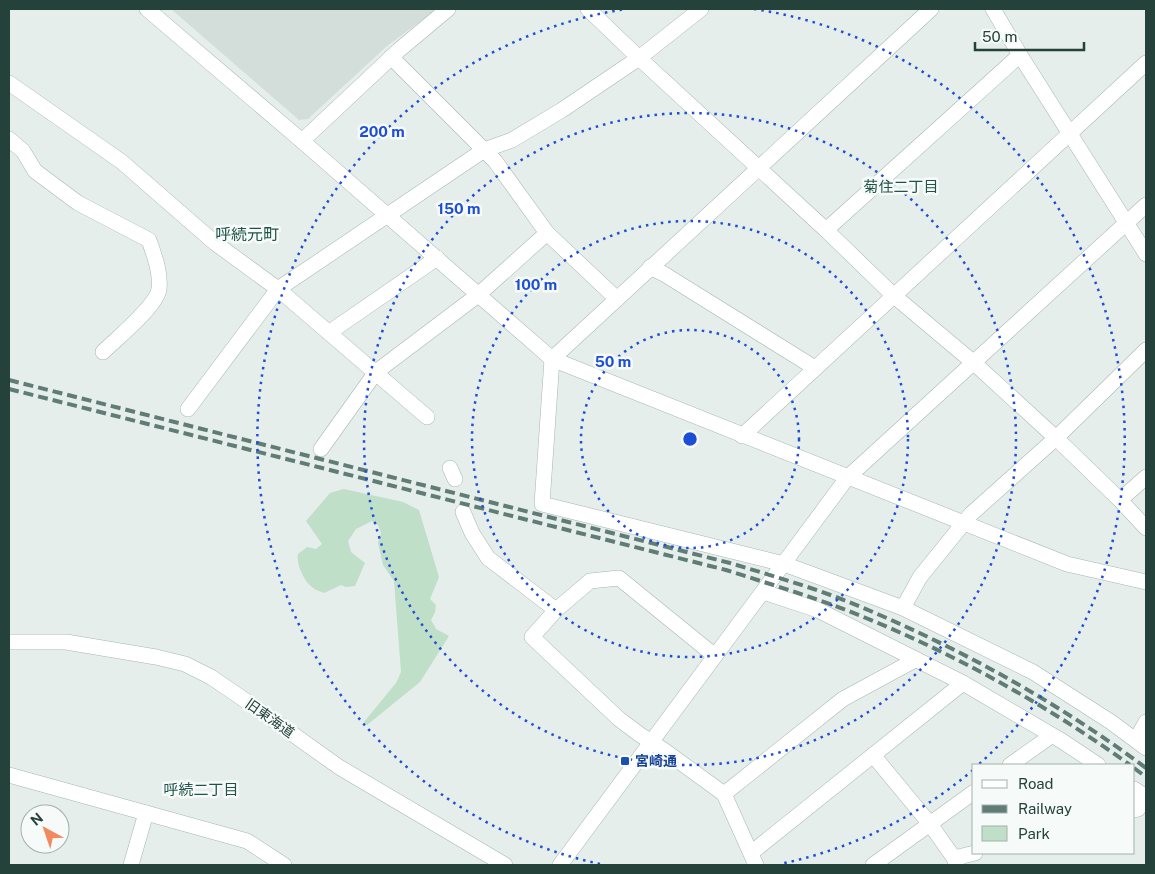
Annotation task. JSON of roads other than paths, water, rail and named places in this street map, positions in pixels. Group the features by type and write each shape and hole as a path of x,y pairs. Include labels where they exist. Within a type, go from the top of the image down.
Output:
{"street":[{"path":"147,9 552,359 1066,564 1146,582"},
{"path":"302,142 391,57 448,9"},
{"path":"588,9 638,58 759,167 893,295 974,363 1056,438 1146,528"},
{"path":"188,409 278,288 484,150 512,140 562,110 638,58 701,9"},
{"path":"930,9 552,359 542,504 784,564 903,608 1034,672 1141,744 1146,722"},
{"path":"993,9 1146,254"},
{"path":"826,230 1020,55"},
{"path":"391,57 495,161 547,233 617,298"},
{"path":"742,436 1146,63"},
{"path":"9,83 122,162 215,243 278,288 427,417"},
{"path":"9,139 23,151 35,170 78,203 149,240 157,267 159,290 153,304 103,352"},
{"path":"560,865 847,478 1146,205"},
{"path":"321,450 376,372 478,295 547,233"},
{"path":"330,332 436,258"},
{"path":"650,268 664,274 815,368"},
{"path":"903,608 920,577 972,514 1056,438 1146,350"},
{"path":"1120,500 1146,477"},
{"path":"463,512 472,532 488,558 556,610"},
{"path":"715,656 619,578 590,580 556,610 532,637 606,707 651,743 724,794 754,859 873,755 963,683"},
{"path":"763,592 818,610 963,683 1062,741 1096,764"},
{"name":"旧東海道","path":"9,642 66,642 156,657 185,664 249,703 339,767 505,865"},
{"path":"724,794 843,699 915,660"},
{"path":"1011,764 1051,736"},
{"path":"873,755 930,824 955,862 973,854"},
{"path":"9,775 247,841 277,863"},
{"path":"1135,789 1143,794 1138,809 1135,810"},
{"path":"873,865 972,793"},
{"path":"130,865 146,813"}],"railway":[{"path":"9,380 730,563 820,591 888,619 965,655 1076,719 1146,768"},
{"path":"9,389 726,570 796,592 866,618 969,666 1067,722 1129,764"},
{"path":"1135,769 1146,777"}],"place":[{"name":"宮崎通","path":"625,761"}],"district":[{"name":"菊住二丁目","path":"901,187"},
{"name":"呼続元町","path":"247,234"},
{"name":"呼続二丁目","path":"201,790"}]}
